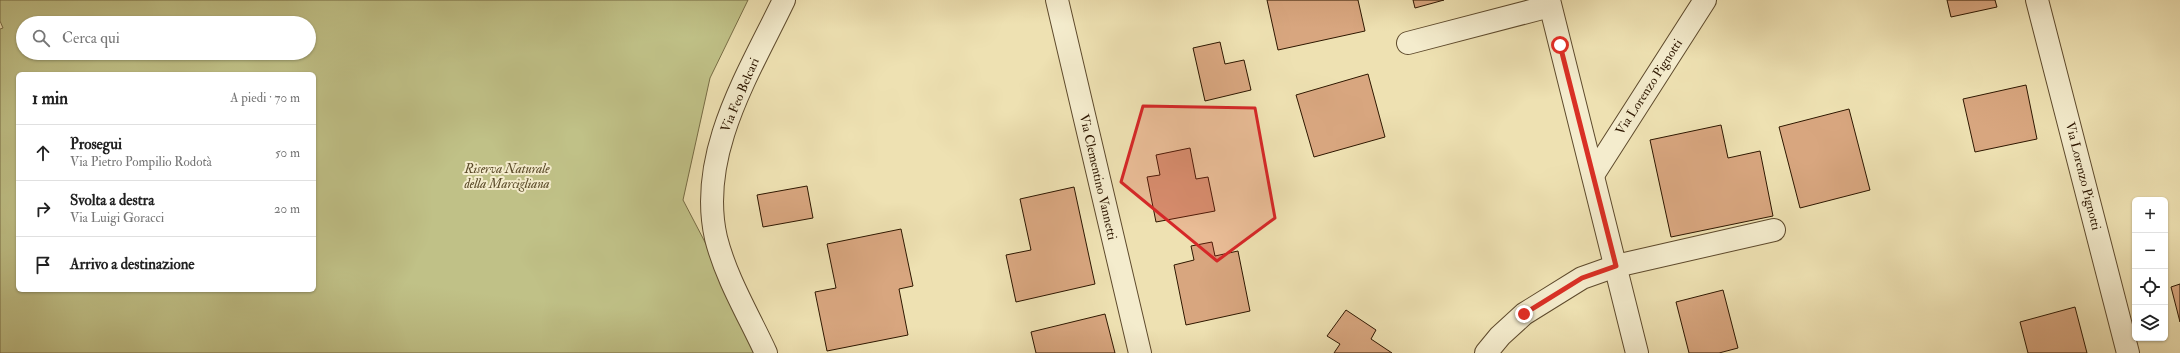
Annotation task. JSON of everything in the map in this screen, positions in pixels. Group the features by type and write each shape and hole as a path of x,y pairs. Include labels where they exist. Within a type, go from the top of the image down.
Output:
{"street":[{"name":"Via Feo Belcari","path":"766,353 727,271 716,238 713,212 713,187 717,156 732,109 784,0"},
{"name":"Via Clementino Vannetti","path":"1056,0 1140,353"},
{"name":"Via Lorenzo Pignotti","path":"1593,175 1705,0"},
{"name":"Via Lorenzo Pignotti","path":"2037,0 2128,353"},
{"path":"1408,43 1550,3 1637,353"},
{"path":"1486,353 1500,336 1524,314 1582,278 1616,266 1774,230"}],"highlighted area":[{"path":"1143,106 1255,108 1275,218 1217,261 1121,182"}],"green space":[{"name":"Riserva Naturale della Marcigliana","path":"0,0 748,0 710,78 683,200 763,353 0,353 0,29 3,28 0,21"}],"building":[{"path":"1267,0 1358,0 1365,31 1278,50"},
{"path":"1413,0 1444,0 1415,8"},
{"path":"1947,0 1995,0 1997,7 1951,17"},
{"path":"1220,42 1225,64 1244,60 1251,90 1205,101 1193,48"},
{"path":"1368,74 1385,137 1314,157 1296,95"},
{"path":"2026,85 2037,139 1975,152 1963,99"},
{"path":"1849,109 1870,190 1800,208 1779,127"},
{"path":"1721,125 1728,158 1760,151 1773,216 1671,237 1650,140"},
{"path":"1190,148 1196,179 1208,177 1215,211 1156,222 1147,177 1160,175 1156,155"},
{"path":"807,186 813,218 763,227 757,195"},
{"path":"1074,187 1095,284 1016,302 1006,255 1031,250 1020,199"},
{"path":"901,229 913,286 899,289 908,335 827,351 815,292 836,288 827,244"},
{"path":"1212,242 1215,256 1238,251 1250,311 1186,325 1174,265 1194,260 1191,246"},
{"path":"2180,284 2180,322 2171,287"},
{"path":"1723,290 1738,348 1719,353 1689,353 1676,302"},
{"path":"2075,307 2087,353 2028,353 2020,322"},
{"path":"1346,310 1376,330 1371,339 1392,353 1334,353 1340,344 1327,336"},
{"path":"1105,314 1115,353 1036,353 1031,332"}],"route":[{"path":"1524,314 1553,294 1582,278 1616,266 1560,45"}]}
